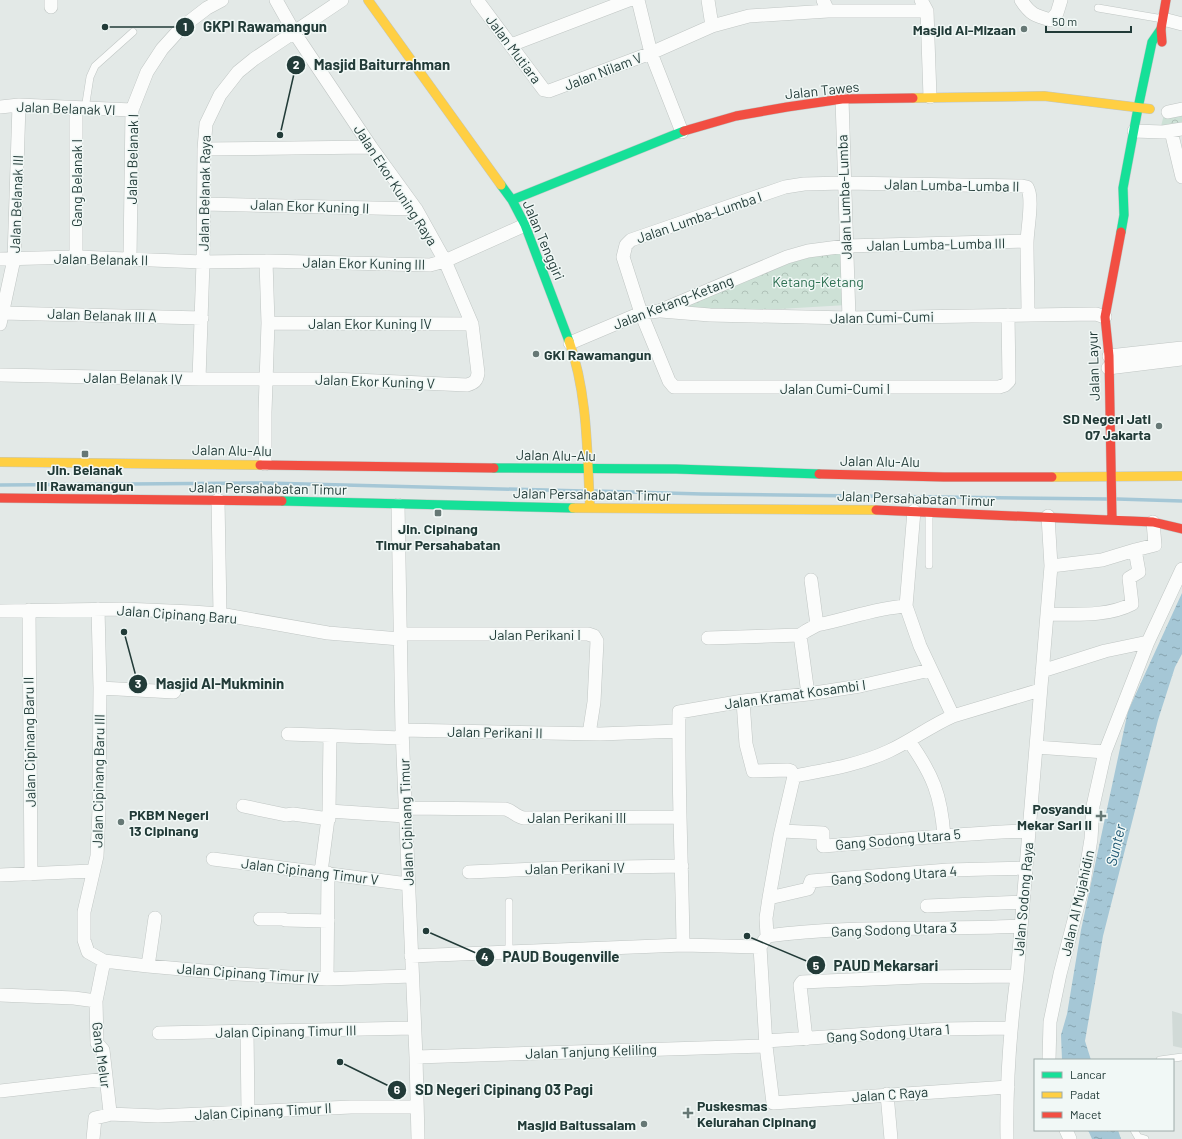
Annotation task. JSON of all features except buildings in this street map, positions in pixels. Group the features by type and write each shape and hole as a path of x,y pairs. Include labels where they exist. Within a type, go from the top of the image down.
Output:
{"street":[{"name":"Jalan Belanak I","path":"130,258 132,110 147,72 162,49 181,28 207,8 222,0"},
{"path":"276,0 294,32"},
{"name":"Jalan Belanak Raya","path":"199,379 202,318 204,149 206,124 220,95 238,72 254,59 342,0"},
{"name":"Jalan Tenggiri","path":"368,0 512,200 524,225 570,343 577,369 584,418 589,480 589,504"},
{"name":"Jalan Mutiara","path":"477,0 544,90 555,90"},
{"path":"511,45 629,0 682,132"},
{"path":"708,0 712,26"},
{"path":"1021,0 1032,14 1038,18 1051,20 1057,13 1061,0"},
{"name":"Jalan Layur","path":"1161,53 1162,24 1166,0"},
{"path":"924,5 930,98"},
{"name":"Jalan Nilam V","path":"555,90 651,53 712,26 750,16 825,6 924,5"},
{"path":"1162,24 1182,24"},
{"name":"Jalan Layur","path":"1112,519 1108,362 1105,317 1124,215 1123,188 1146,122 1138,108 1152,42 1162,24"},
{"name":"Jalan Ekor Kuning Raya","path":"294,32 416,209 445,261 472,324 478,373"},
{"name":"Jalan Tawes","path":"512,200 682,132 736,116 787,107 842,100 1044,96 1138,108 1146,122"},
{"name":"Jalan Lumba-Lumba","path":"842,100 849,318"},
{"name":"Jalan Belanak VI","path":"0,107 19,105 132,110"},
{"name":"Jalan Belanak III","path":"1,318 14,259 19,105"},
{"name":"Gang Belanak I","path":"76,257 80,108"},
{"path":"1168,112 1182,109"},
{"path":"1146,122 1177,130 1182,177"},
{"path":"204,149 372,147"},
{"name":"Jalan Lumba-Lumba II","path":"844,183 1016,185 1027,187 1030,193 1030,218 1027,241 1028,315"},
{"name":"Jalan Lumba-Lumba I","path":"640,313 623,257 626,245 631,240 785,187 804,184 844,183"},
{"name":"Jalan Layur","path":"1124,215 1132,198"},
{"name":"Jalan Ekor Kuning II","path":"204,204 416,209"},
{"name":"Jalan Ekor Kuning III","path":"203,262 266,261 430,265 445,261 524,225"},
{"name":"Jalan Lumba-Lumba III","path":"846,246 1027,241"},
{"name":"Jalan Ketang-Ketang","path":"570,343 640,313 659,310 786,257 808,250 846,246"},
{"name":"Jalan Belanak II","path":"0,259 76,257 203,262"},
{"path":"265,464 268,323 266,261"},
{"name":"Jalan Cumi-Cumi","path":"659,310 710,315 849,318 1096,314 1105,317"},
{"name":"Jalan Cumi-Cumi I","path":"640,313 669,381 674,387 999,388 1009,381 1008,315"},
{"name":"Jalan Belanak III A","path":"1,318 202,318"},
{"name":"Jalan Ekor Kuning IV","path":"268,323 472,324"},
{"path":"1108,362 1182,348"},
{"path":"1108,362 1182,360"},
{"name":"Jalan Ekor Kuning V","path":"266,379 332,379 467,384 474,382 477,379 478,373"},
{"name":"Jalan Belanak IV","path":"0,375 266,379"},
{"name":"Jalan Alu-Alu","path":"0,462 676,469 867,476 1111,482 1182,476"},
{"name":"Jalan Persahabatan Timur","path":"0,498 218,500 398,504 589,504 914,511 1112,519 1153,522 1182,529"},
{"path":"218,500 220,614"},
{"name":"Jalan Cipinang Timur","path":"398,504 402,734 416,1057 416,1108 418,1139"},
{"path":"914,511 906,606 930,670 953,716"},
{"name":"Jalan Sodong Raya","path":"1007,1139 1010,1028 1017,976 1040,690 1048,614 1051,566 1048,516"},
{"path":"1051,566 1102,560 1156,545 1153,522"},
{"path":"1048,614 1098,613 1119,610 1132,604 1129,578 1139,572 1135,550"},
{"name":"Jalan Al Mujahidin","path":"1049,1059 1050,1022 1060,974 1084,882 1091,839 1093,806 1105,752 1148,642 1182,569"},
{"path":"811,580 817,625"},
{"path":"708,638 800,635 817,625 845,619 858,614 906,606"},
{"name":"Jalan Cipinang Baru III","path":"88,952 84,940 84,912 92,872 97,856 99,809 100,688 98,609"},
{"name":"Jalan Cipinang Baru","path":"0,611 124,609 220,614 328,633 400,636"},
{"name":"Jalan Cipinang Baru II","path":"29,610 31,874"},
{"name":"Jalan Perikani I","path":"400,636 591,634 597,641 599,702 589,734"},
{"path":"800,635 808,694"},
{"path":"1042,671 1105,651 1148,642"},
{"name":"Jalan Kramat Kosambi I","path":"679,731 679,712 743,701 808,694 860,686 930,670"},
{"path":"100,688 174,692"},
{"path":"794,776 857,762 887,752 953,716 1040,690"},
{"path":"743,701 746,744 753,771 788,770 791,771 794,776 769,898 763,942 766,1043"},
{"path":"679,731 679,817 682,866 683,945"},
{"name":"Jalan Perikani II","path":"288,734 330,736 402,734 628,734 679,731"},
{"path":"327,978 328,921 324,872 329,815 330,736"},
{"path":"909,741 926,766 932,778 943,816 944,836"},
{"path":"1036,747 1105,752"},
{"name":"Jalan Perikani III","path":"243,806 286,815 505,809 519,817 524,818 679,817"},
{"name":"Gang Sodong Utara 5","path":"782,831 823,833 823,846 968,833 1028,831"},
{"name":"Jalan Cipinang Timur V","path":"212,859 324,872 408,884"},
{"name":"Jalan Perikani IV","path":"469,872 559,868 682,866"},
{"name":"Gang Sodong Utara 4","path":"769,898 808,889 811,881 948,870 1025,868"},
{"path":"0,875 92,872"},
{"path":"927,906 1022,902"},
{"path":"148,966 155,918"},
{"path":"260,919 328,921"},
{"name":"Gang Sodong Utara 3","path":"411,956 763,942 795,933 852,930 1021,926"},
{"name":"Jalan Cipinang Timur IV","path":"88,952 104,960 148,966 238,974 327,978 412,976"},
{"name":"Gang Melur","path":"104,960 96,1001 97,1043 103,1050 110,1114"},
{"path":"806,1039 800,986 802,982 920,977 1017,976"},
{"path":"0,995 74,998 96,1001"},
{"name":"Jalan Cipinang Timur III","path":"159,1033 414,1028"},
{"name":"Gang Sodong Utara 1","path":"766,1043 943,1030 1010,1028"},
{"path":"247,1031 248,1112"},
{"name":"Jalan Tanjung Keliling","path":"416,1057 751,1046 766,1043"},
{"name":"Jalan C Raya","path":"766,1043 773,1103 887,1094 1008,1087"},
{"path":"0,1091 106,1079"},
{"path":"887,1094 891,1139"},
{"name":"Jalan Cipinang Timur II","path":"110,1114 158,1116 351,1107 416,1108"},
{"path":"93,1139 95,1118 110,1114"}],"lane":[{"path":"1098,8 1162,24"},
{"path":"80,108 95,66 133,32"},
{"path":"929,512 929,565"},
{"path":"509,902 509,952"},
{"path":"1167,1059 1182,1057"},
{"path":"1135,1131 1138,1137 1145,1139"}],"shaded area":[{"path":"1172,1011 1182,1014 1182,1048 1173,1046"}],"green space":[{"path":"1182,108 1182,124 1161,126 1165,111"},
{"name":"Ketang-Ketang","path":"844,249 847,305 761,310 671,308 787,260"}],"water":[{"name":"Sunter","path":"1182,593 1182,654 1175,667 1158,720 1103,936 1085,1041 1091,1059 1062,1059 1061,1035 1067,1014 1081,930 1128,711"},
{"path":"1088,1131 1118,1131 1121,1139 1092,1139"}],"waterway":[{"path":"0,485 266,483 583,491"},
{"path":"595,491 702,494 1107,499"},
{"path":"1117,499 1182,501"}],"traffic: fast":[{"path":"1121,232 1124,215 1123,188 1138,108 1152,42 1161,29"},
{"path":"512,200 684,131"},
{"path":"501,185 512,200 525,225 569,341"},
{"path":"494,468 676,469 819,474"},
{"path":"282,501 573,508"}],"traffic: slow":[{"path":"368,0 501,185"},
{"path":"913,98 1044,96 1150,109"},
{"path":"569,341 580,382 586,424 590,508"},
{"path":"0,462 260,465"},
{"path":"1052,477 1182,476"},
{"path":"573,508 876,510"}],"traffic: jam":[{"path":"1162,42 1161,29 1166,0"},
{"path":"684,131 736,116 842,99 913,98"},
{"path":"1112,519 1109,356 1105,317 1121,232"},
{"path":"260,465 494,468"},
{"path":"819,474 944,477 1052,477"},
{"path":"0,498 282,501"},
{"path":"876,510 1153,522 1182,529"}],"place":[{"name":"GKPI Rawamangun","path":"105,27"},
{"name":"Masjid Al-Mizaan","path":"1024,29"},
{"name":"Masjid Baiturrahman","path":"280,135"},
{"name":"GKI Rawamangun","path":"536,354"},
{"name":"SD Negeri Jati 07 Jakarta","path":"1159,426"},
{"name":"Jln. Belanak III Rawamangun","path":"85,454"},
{"name":"Jln. Cipinang Timur Persahabatan","path":"438,513"},
{"name":"Masjid Al-Mukminin","path":"124,632"},
{"name":"Posyandu Mekar Sari II","path":"1101,816"},
{"name":"PKBM Negeri 13 Cipinang","path":"121,822"},
{"name":"PAUD Bougenville","path":"426,931"},
{"name":"PAUD Mekarsari","path":"747,936"},
{"name":"SD Negeri Cipinang 03 Pagi","path":"340,1062"},
{"name":"Puskesmas Kelurahan Cipinang","path":"688,1113"},
{"name":"Masjid Baitussalam","path":"644,1124"}]}
